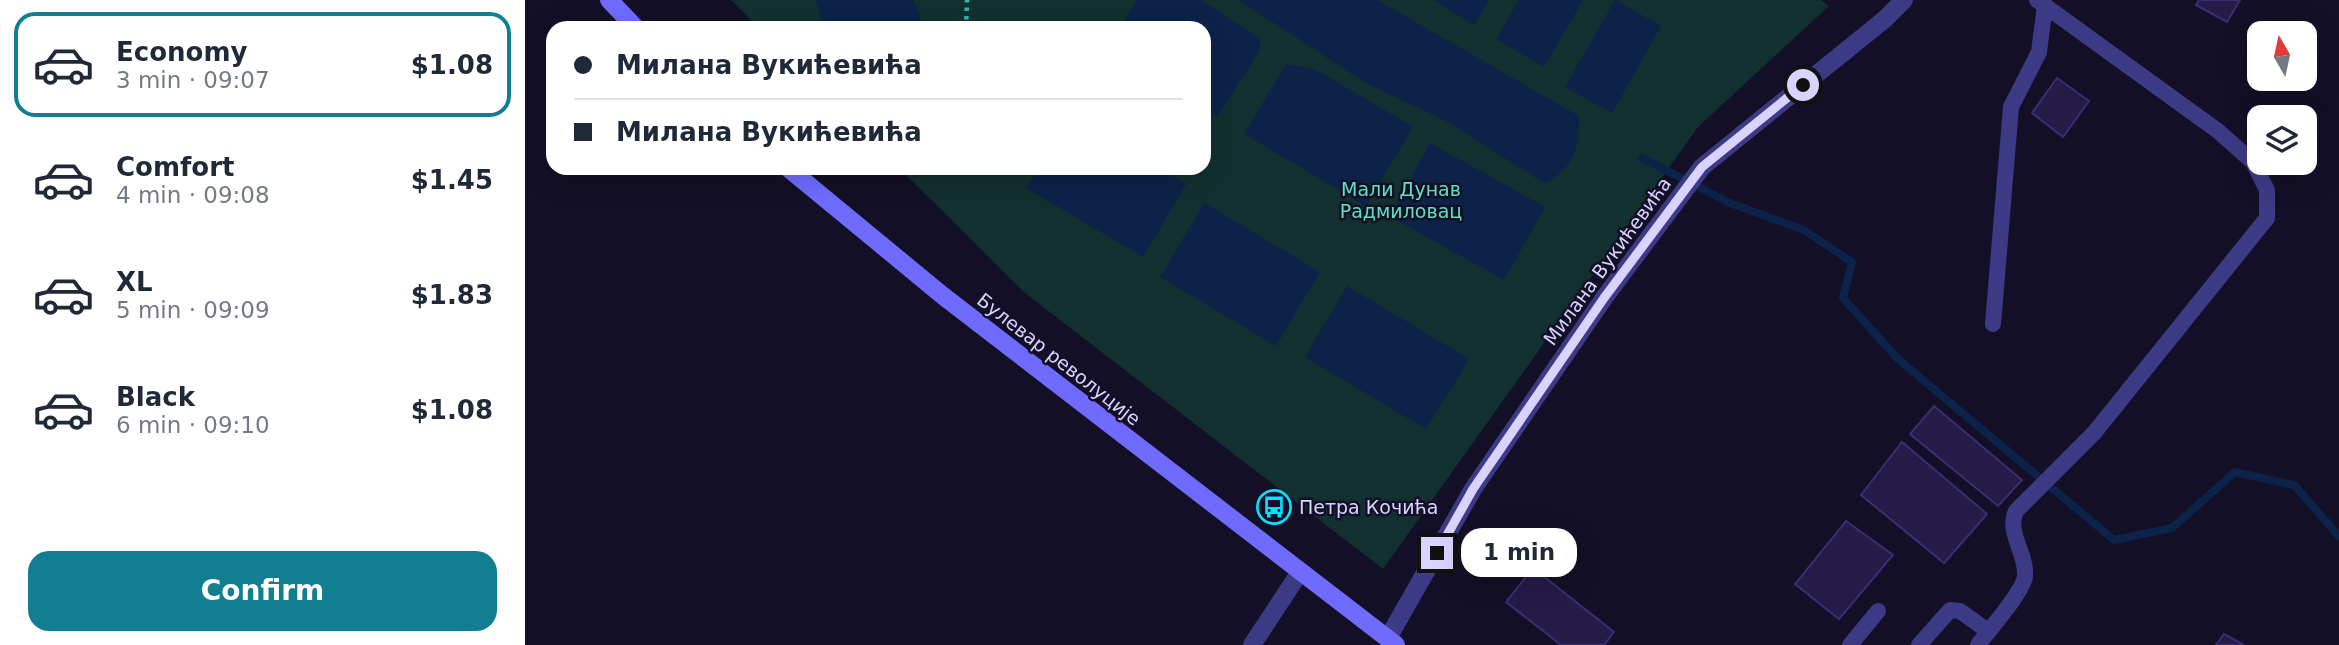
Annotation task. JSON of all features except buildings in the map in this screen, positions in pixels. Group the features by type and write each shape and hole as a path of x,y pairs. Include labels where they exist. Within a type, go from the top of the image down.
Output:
{"main road":[{"path":"609,0 629,21"},
{"name":"Булевар револуције","path":"796,175 942,295 1392,642"}],"street":[{"name":"Милана Вукићевића","path":"1392,642 1473,489 1604,298 1696,174 1904,0"},
{"path":"1252,645 1304,576"}],"lane":[{"path":"1978,645 2025,580 2025,567 2013,523 2016,511 2094,433 2267,218 2267,190 2253,162 2234,145 2041,3"},
{"path":"1993,324 2011,107 2039,52 2041,3"},
{"path":"1919,645 1950,610 1960,611 1988,631"},
{"path":"1850,645 1878,611"}],"path":[{"path":"966,21 967,0"}],"green space":[{"name":"Мали Дунав Радмиловац","path":"731,0 1821,0 1829,6 1698,127 1383,569 1025,293 906,175 1211,175 1211,21 752,21"}],"water":[{"path":"816,0 913,0 920,15 919,21 821,21"},
{"path":"1137,0 1201,0 1260,38 1259,52 1217,117 1211,113 1211,21 1124,21"},
{"path":"1239,0 1377,0 1579,116 1578,137 1573,156 1562,172 1544,183 1448,122 1364,82"},
{"path":"1434,0 1489,0 1474,25"},
{"path":"1519,0 1583,0 1544,67 1496,39"},
{"path":"1615,0 1661,26 1612,113 1565,87"},
{"path":"1286,64 1318,71 1413,127 1366,206 1244,134"},
{"path":"1430,143 1545,207 1504,280 1389,216"},
{"path":"1034,175 1170,175 1186,184 1143,257 1026,188"},
{"path":"1204,203 1320,272 1276,346 1160,277"},
{"path":"1347,286 1469,359 1426,429 1305,357"}],"waterway":[{"path":"1642,158 1730,203 1804,230 1852,262 1843,298 1898,359 2114,540 2172,528 2235,472 2294,485 2339,536"}],"place":[{"name":"Петра Кочића","path":"1274,507"}],"route":[{"path":"1437,553 1473,489 1604,298 1702,167 1803,85"}]}
